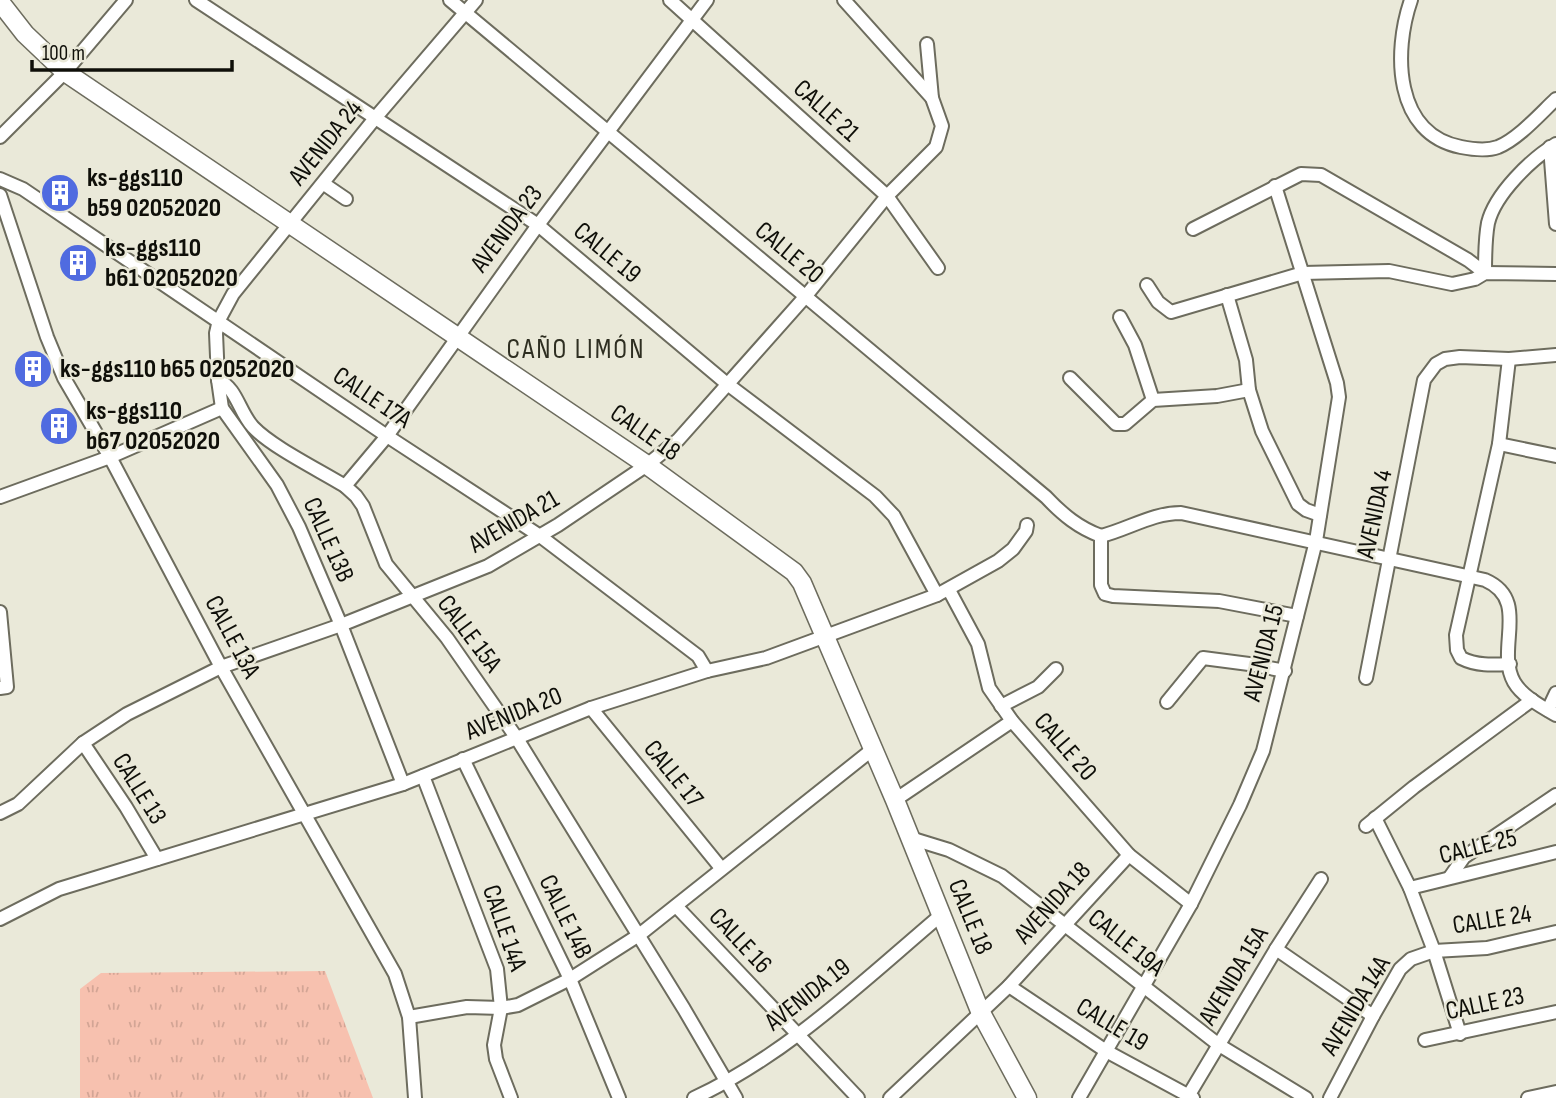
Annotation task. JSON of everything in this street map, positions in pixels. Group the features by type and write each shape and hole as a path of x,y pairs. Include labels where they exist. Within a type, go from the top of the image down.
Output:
{"street":[{"path":"0,137 65,72 126,0"},
{"name":"CALLE 19","path":"196,0 538,225 726,383 875,496 894,516 943,592"},
{"name":"CALLE 20","path":"450,0 1069,519 1083,530 1101,536"},
{"name":"AVENIDA 24","path":"219,320 233,294 290,223 476,0"},
{"name":"CALLE 21","path":"670,0 887,196 938,268"},
{"name":"AVENIDA 23","path":"345,486 387,436 456,336 707,0"},
{"path":"844,0 932,98"},
{"path":"1411,0 1403,29 1402,76 1407,104 1418,123 1434,136 1451,145 1472,149 1498,147 1524,129 1556,99"},
{"name":"CALLE 18","path":"0,2 25,34 65,72 647,465 794,572 802,583 895,800 980,1012 1027,1098"},
{"path":"927,44 932,98"},
{"name":"AVENIDA 21","path":"0,813 18,804 83,743 127,714 221,667 341,625 488,566 540,536 647,465 678,440 805,297 887,196 936,147 942,126 932,98"},
{"path":"1553,146 1556,225"},
{"path":"1485,273 1489,220 1500,199 1529,162 1553,146"},
{"path":"1194,229 1301,174 1321,175 1468,260 1485,273"},
{"name":"CALLE 17A","path":"0,179 23,189 387,436 540,536 698,656 707,671"},
{"path":"324,184 346,200"},
{"name":"AVENIDA 15","path":"1079,1098 1191,904 1255,771 1284,671 1316,541 1339,397 1337,383 1275,186"},
{"name":"CALLE 13A","path":"0,195 2,212 64,378 110,457 221,667 394,974 409,1017 415,1098"},
{"path":"1147,285 1158,302 1171,312 1303,273 1389,271 1452,284 1475,279 1485,273 1556,274"},
{"path":"1227,295 1245,360 1249,390 1262,431 1298,504 1321,515"},
{"path":"1120,317 1135,345 1153,400"},
{"name":"CALLE 13B","path":"219,320 216,334 222,408 287,503 341,625 403,784"},
{"path":"1510,664 1470,663 1461,658 1457,650 1456,635 1499,444 1510,359 1556,355"},
{"name":"AVENIDA 4","path":"1366,678 1388,559 1416,433 1424,380 1436,364 1445,359 1510,359"},
{"path":"1070,378 1116,424 1125,424 1153,400 1217,396 1249,390"},
{"name":"CALLE 15A","path":"218,380 231,388 243,414 263,436 345,486 356,496 363,506 386,564 447,638 516,737 736,1098"},
{"path":"0,497 110,457 222,408"},
{"path":"1499,444 1556,456"},
{"path":"1297,615 1219,601 1112,597 1105,594 1101,585 1101,536 1152,517 1181,513 1470,576 1497,585 1506,596 1510,611 1510,664 1515,684 1532,700 1552,713 1556,693"},
{"name":"AVENIDA 20","path":"0,919 59,889 403,784 591,708 707,671 766,658 824,638 943,592 998,561 1013,549 1026,531 1027,525"},
{"name":"CALLE 20","path":"943,592 978,644 989,688 1012,721 1129,855 1191,904"},
{"path":"0,612 7,687 0,688"},
{"path":"1167,702 1203,658 1284,671"},
{"path":"1001,706 1038,687 1056,669"},
{"path":"1460,1034 1434,951 1410,888 1371,822 1413,787 1532,700"},
{"name":"CALLE 17","path":"591,708 721,868"},
{"path":"895,800 1012,721"},
{"name":"CALLE 13","path":"83,743 157,859"},
{"path":"409,1017 467,1007 501,1008 532,1000 570,979 639,935 873,749"},
{"name":"CALLE 14B","path":"463,759 570,979 619,1098"},
{"name":"CALLE 14A","path":"423,776 498,969 501,1008 494,1045 496,1059 511,1098"},
{"path":"1450,877 1464,857 1556,794"},
{"name":"CALLE 19A","path":"910,838 949,850 1003,876 1219,1045 1306,1098"},
{"name":"CALLE 25","path":"1410,888 1556,852"},
{"name":"AVENIDA 18","path":"890,1098 1009,986 1129,855"},
{"name":"AVENIDA 15A","path":"1190,1097 1276,949 1321,878"},
{"name":"CALLE 16","path":"676,906 858,1098"},
{"name":"AVENIDA 19","path":"694,1098 726,1083 798,1035 941,915"},
{"name":"CALLE 24","path":"1434,951 1487,948 1556,932"},
{"path":"1276,949 1373,1016"},
{"name":"AVENIDA 14A","path":"1330,1098 1400,969 1411,960 1434,951"},
{"name":"CALLE 19","path":"1009,986 1106,1051 1190,1097"},
{"name":"CALLE 23","path":"1424,1040 1556,1012"},
{"path":"1528,1098 1556,1092"}],"green space":[{"path":"325,971 373,1098 80,1098 80,989 101,973"}],"place":[{"name":"ks-ggs110 b59 02052020","path":"60,193"},
{"name":"ks-ggs110 b61 02052020","path":"78,263"},
{"name":"ks-ggs110 b65 02052020","path":"33,369"},
{"name":"ks-ggs110 b67 02052020","path":"59,426"}],"district":[{"name":"CAÑO LIMÓN","path":"576,349"}]}
